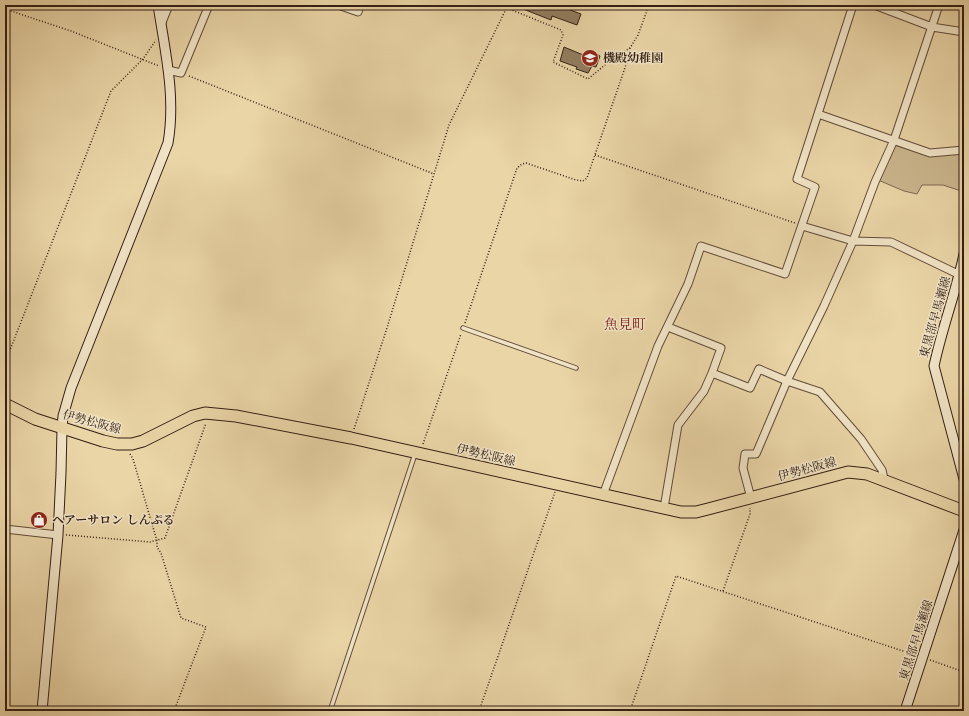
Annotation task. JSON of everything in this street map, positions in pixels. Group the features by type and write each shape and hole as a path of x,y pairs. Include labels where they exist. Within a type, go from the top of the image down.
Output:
{"main road":[{"name":"伊勢松阪線","path":"5,404 35,419 103,441 117,444 132,444 143,441 193,416 205,413 236,416 351,438 681,512 696,512 848,472 867,474 884,479 915,493 964,511"}],"street":[{"path":"42,711 58,535 62,473 63,416 71,388 168,143 172,114 168,70 158,5"},
{"path":"162,29 169,5"},
{"path":"168,70 181,73 210,5"},
{"path":"338,5 358,12 360,5"},
{"path":"603,495 658,346 688,284 701,246 785,274 815,187 796,179 854,5"},
{"path":"874,5 932,26 964,32"},
{"path":"751,498 743,468 745,454 756,454 787,381 824,306 853,241 875,182 894,140 939,5"},
{"path":"818,114 930,153 964,150"},
{"path":"802,226 853,241 891,242 960,275"},
{"name":"東黒部早馬瀬線","path":"964,254 960,275 934,366 964,478"},
{"path":"664,508 678,425 704,391 721,348 668,327"},
{"path":"712,373 750,388 759,369 787,381 820,392 861,439 882,470 884,479"},
{"path":"5,529 58,535"},
{"name":"東黒部早馬瀬線","path":"905,711 964,530"}],"lane":[{"path":"463,328 576,368"},
{"path":"330,711 418,453"}],"path":[{"path":"351,438 386,331 449,124 508,5"},
{"path":"418,453 463,328 517,168 522,164 530,163 576,180 583,181 587,178 629,56 630,48 638,35 649,5"},
{"path":"506,8 561,30 564,35 552,62 588,79 611,60 630,48"},
{"path":"5,9 71,31 168,70"},
{"path":"5,363 111,91 143,59 162,29"},
{"path":"181,73 434,174"},
{"path":"595,155 802,226"},
{"path":"58,535 150,542 165,538 207,421 205,413"},
{"path":"124,444 133,459 157,541 157,547 161,553 181,618 206,627 174,711"},
{"path":"480,711 557,485"},
{"path":"723,591 750,514 751,498"},
{"path":"630,711 676,576 964,672"}],"shaded area":[{"path":"894,145 930,156 964,153 961,182 964,183 964,192 943,185 922,185 917,194 904,191 878,180 888,158 890,159"}],"building":[{"path":"513,5 557,5 581,14 577,25 552,16 551,20"},
{"path":"564,47 588,57 590,51 600,56 596,67 592,66 588,73 560,61"}],"place":[{"name":"機殿幼稚園","path":"590,58"},
{"name":"ヘアーサロン しんぷる","path":"39,520"}],"district":[{"name":"魚見町","path":"625,324"}]}
